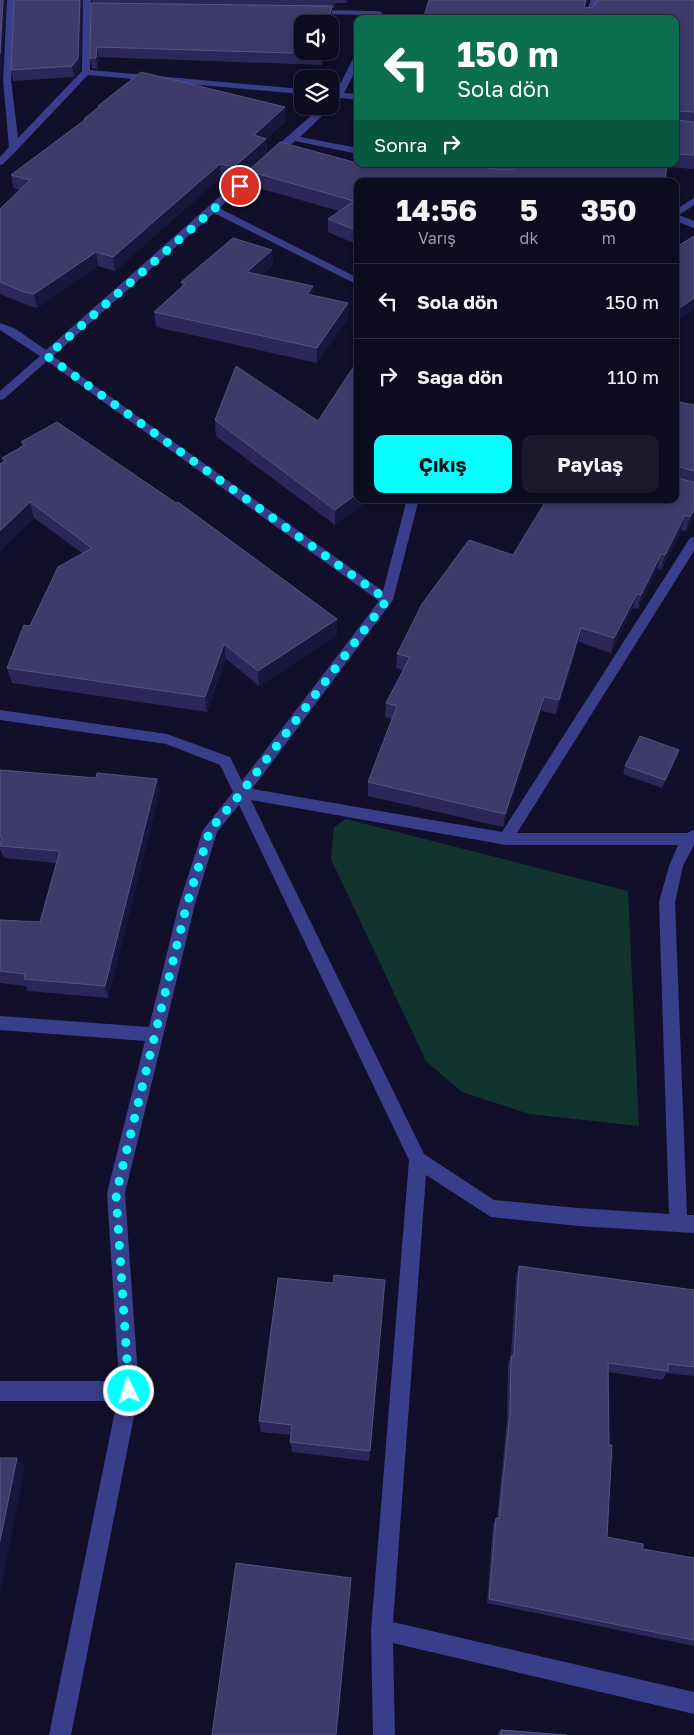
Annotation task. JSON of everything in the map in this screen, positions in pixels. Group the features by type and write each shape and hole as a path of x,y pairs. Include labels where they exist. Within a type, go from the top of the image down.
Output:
{"street":[{"path":"11,0 7,80 14,148"},
{"path":"589,15 595,0"},
{"path":"0,162 86,72 87,4 97,9"},
{"path":"302,12 380,13"},
{"path":"339,86 354,63"},
{"path":"86,72 294,91"},
{"path":"339,95 354,96"},
{"path":"0,397 318,115"},
{"path":"294,138 354,150"},
{"path":"679,211 694,201"},
{"path":"213,209 354,280"},
{"path":"679,219 694,225"},
{"path":"0,326 10,330 47,356 387,600"},
{"path":"60,1735 129,1391 116,1194 187,904 210,830 241,793 387,600 412,503"},
{"path":"506,839 694,541"},
{"path":"0,715 167,739 225,761 418,1160 382,1630 384,1735"},
{"path":"241,793 506,839 692,837"},
{"path":"418,1160 491,1208 578,1217 686,1224 667,902 680,855 692,837"},
{"path":"0,1023 155,1035"},
{"path":"0,1392 129,1391"},
{"path":"382,1630 694,1703"}],"green space":[{"path":"346,819 628,891 639,1126 529,1114 462,1092 426,1061 331,859 334,827"}],"building":[{"path":"0,0 3,0 0,54"},
{"path":"14,0 80,0 78,59 72,66 11,70"},
{"path":"429,0 586,0 584,8 594,7 597,0 694,0 694,112 679,111 679,15 424,15"},
{"path":"91,3 332,6 330,15 294,15 294,53 97,47 96,58 90,58"},
{"path":"141,72 285,107 254,135 266,139 234,167 220,164 113,257 96,252 34,294 0,282 0,209 30,180 11,175 86,119 84,119 100,106 98,106"},
{"path":"679,120 694,122 694,155 679,154"},
{"path":"280,142 354,162 354,167 484,167 514,169 516,167 667,167 665,178 354,178 354,201 248,171"},
{"path":"354,201 354,229 328,219"},
{"path":"694,236 694,298 679,308 679,245"},
{"path":"233,238 272,250 247,272 313,286 307,294 348,303 317,348 154,312 185,284 181,282"},
{"path":"236,366 318,421 354,366 354,496 335,510 215,420"},
{"path":"679,402 694,405 694,471 679,467"},
{"path":"57,422 176,503 178,502 337,619 258,671 224,644 205,697 7,668 24,625 30,626 58,567 92,548 30,502 0,531 0,464 6,461 2,458 25,445 21,442"},
{"path":"679,478 694,482 694,510 690,517 685,515 665,555 661,554 641,595 637,594 614,638 581,628 559,700 544,697 505,814 368,782 397,706 386,703 410,657 397,654 422,604 469,540 513,555 545,503 679,503"},
{"path":"640,736 679,750 665,780 625,766"},
{"path":"0,770 96,778 97,773 157,779 105,986 24,979 25,974 0,971 0,920 40,922 60,851 0,846 2,837 0,837"},
{"path":"519,1266 694,1290 694,1367 668,1364 668,1371 608,1363 609,1445 612,1445 607,1537 643,1544 643,1549 694,1558 694,1640 489,1599 496,1518 499,1519 510,1412 511,1356 514,1356"},
{"path":"334,1275 385,1280 370,1451 290,1442 292,1425 259,1421 278,1278 333,1283"},
{"path":"0,1458 17,1458 0,1541"},
{"path":"236,1563 351,1578 336,1735 212,1735"},
{"path":"501,1730 566,1735 501,1735"}],"route":[{"path":"129,1391 116,1194 187,904 210,830 241,793 387,600 47,356 240,186"}]}
